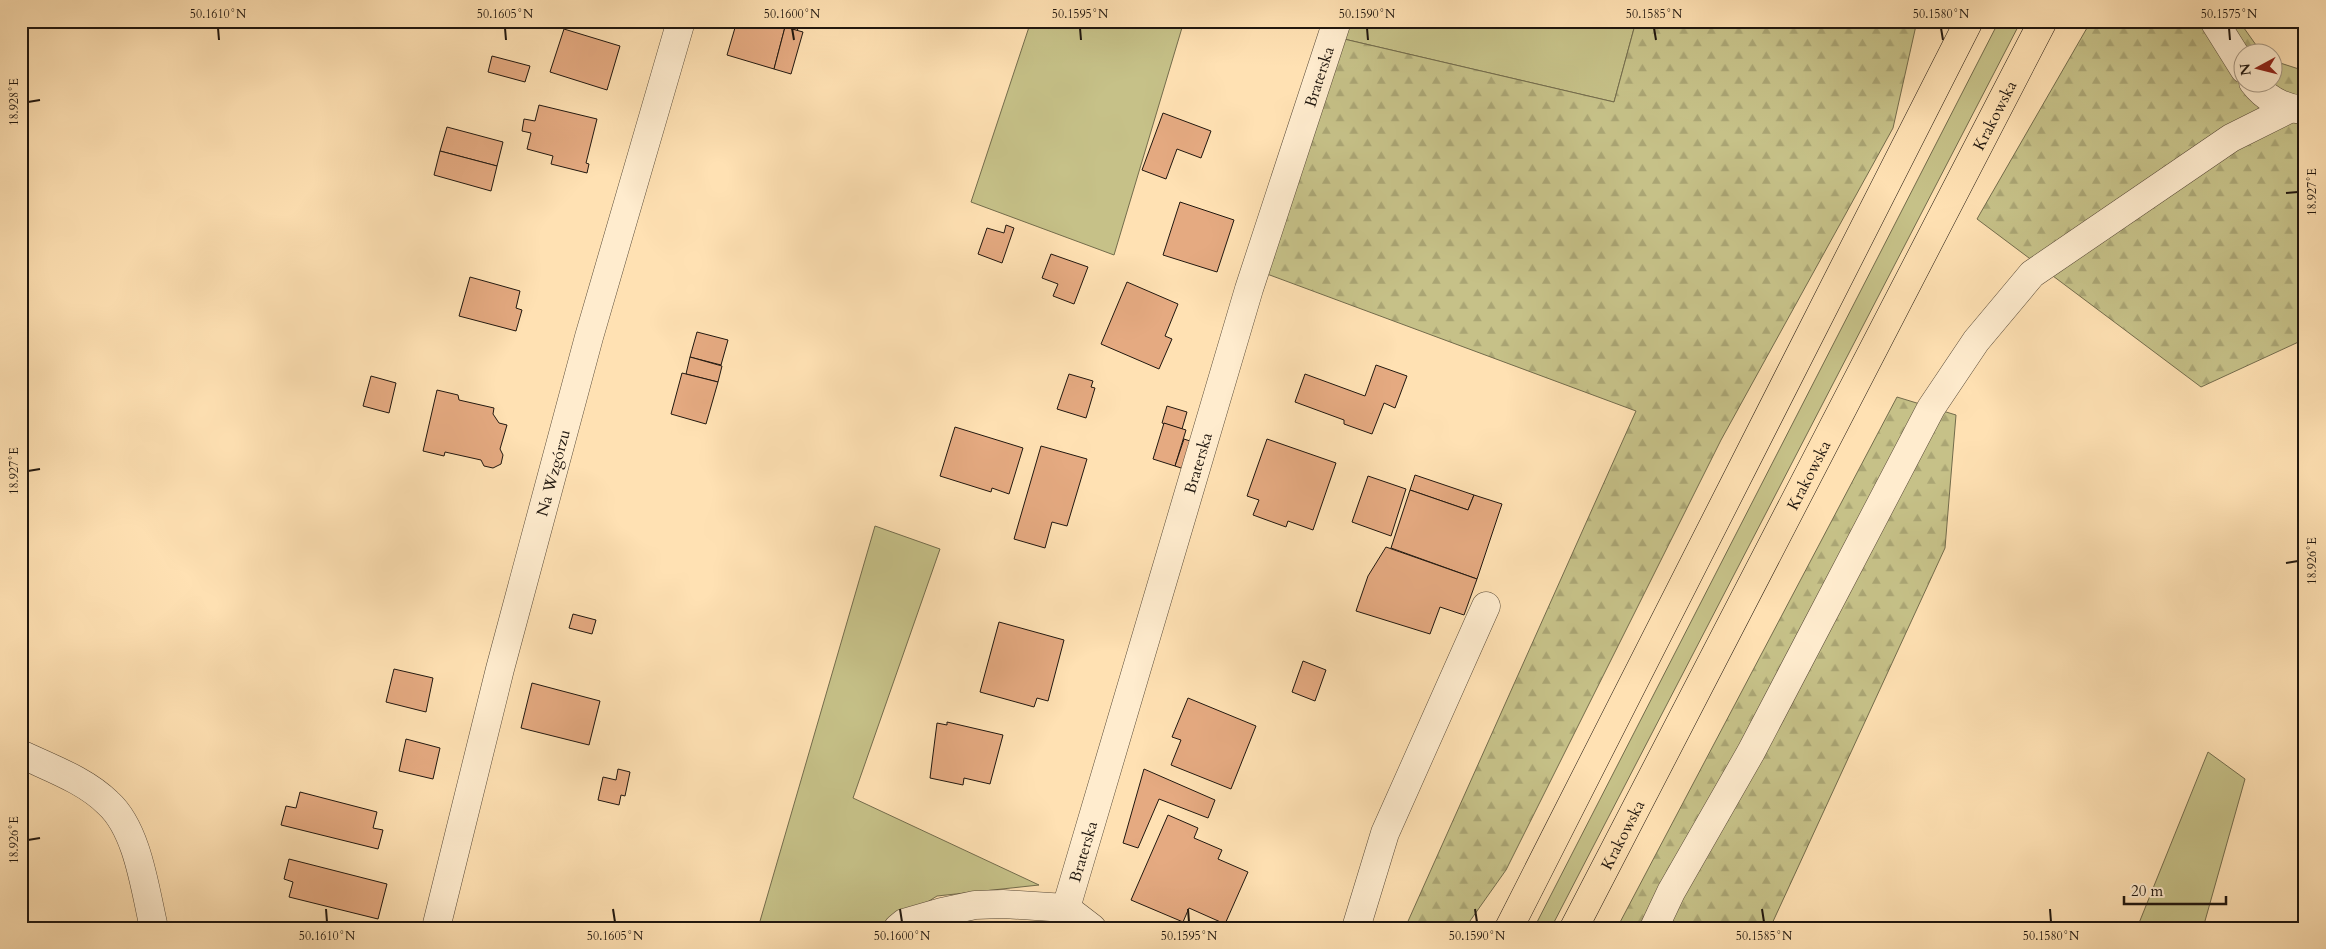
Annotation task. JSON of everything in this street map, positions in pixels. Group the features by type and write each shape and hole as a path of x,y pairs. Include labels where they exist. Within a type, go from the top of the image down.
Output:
{"main road":[{"path":"1509,928 1969,21"},
{"name":"Krakowska","path":"1574,928 2043,21"}],"street":[{"name":"Na Wzgórzu","path":"436,928 500,669 589,336 681,21"},
{"name":"Braterska","path":"1066,908 1250,289 1337,21"},
{"path":"2214,21 2234,53"},
{"path":"2260,92 2297,109"},
{"path":"1654,928 1670,892 1751,752 1931,408 1976,342 2032,274 2231,138 2297,109"},
{"path":"1356,928 1385,833 1486,606"},
{"path":"21,754 76,780 109,803 128,830 142,874 154,928"},
{"path":"898,928 904,924 942,912 975,905 1003,904 1066,908 1092,928"}],"green space":[{"path":"1031,21 1184,21 1114,255 971,202"},
{"path":"1350,21 1636,21 1614,102 1344,39"},
{"path":"1636,21 1917,21 1893,128 1721,440 1506,870 1465,928 1405,928 1636,411 1267,274 1344,39 1614,102"},
{"path":"1999,21 2021,21 1551,928 1534,928"},
{"path":"2091,21 2239,21 2254,42 2234,42 2234,92 2284,92 2284,64 2305,71 2305,339 2201,387 1977,219"},
{"path":"1897,397 1956,415 1945,548 1770,928 1617,928"},
{"path":"875,526 940,549 853,798 1039,885 937,896 886,928 758,928"},
{"path":"2208,752 2245,779 2203,928 2137,928"}],"building":[{"path":"737,21 801,21 797,31 785,27 774,69 727,55"},
{"path":"1258,21 1279,21 1277,27"},
{"path":"785,27 803,32 791,74 774,69"},
{"path":"564,29 620,46 607,90 550,72"},
{"path":"492,56 530,66 525,82 488,72"},
{"path":"539,105 597,119 586,163 589,164 587,173 551,164 553,156 527,149 531,133 522,131 524,119 535,121"},
{"path":"1163,113 1211,131 1201,158 1177,149 1166,179 1142,170"},
{"path":"447,127 503,142 497,166 440,151"},
{"path":"440,151 497,166 491,191 434,175"},
{"path":"1180,202 1234,220 1217,272 1163,255"},
{"path":"1006,225 1014,228 1002,263 978,254 987,228 1004,233"},
{"path":"1051,254 1088,267 1074,304 1053,296 1058,284 1042,278"},
{"path":"470,277 520,291 516,308 522,310 516,331 459,316"},
{"path":"1127,282 1178,304 1165,336 1172,339 1159,369 1101,344"},
{"path":"697,332 728,340 721,365 690,357"},
{"path":"690,357 722,366 718,382 686,374"},
{"path":"1376,365 1407,376 1395,408 1384,403 1372,434 1344,424 1344,420 1295,402 1305,374 1365,396"},
{"path":"682,373 718,382 706,424 671,414"},
{"path":"1069,374 1093,381 1091,387 1095,388 1086,418 1057,409"},
{"path":"371,376 396,383 389,413 363,406"},
{"path":"437,390 458,395 459,400 494,408 493,414 499,423 507,425 500,449 503,455 501,464 493,468 484,466 481,460 445,452 444,456 423,451"},
{"path":"1167,406 1187,412 1182,429 1162,423"},
{"path":"1164,423 1186,430 1175,466 1153,459"},
{"path":"955,427 1023,448 1009,494 992,488 991,492 940,476"},
{"path":"1184,439 1196,443 1187,470 1175,466"},
{"path":"1267,439 1336,463 1313,530 1288,521 1286,527 1253,515 1259,500 1247,496"},
{"path":"1041,446 1087,459 1067,526 1052,522 1045,548 1014,539"},
{"path":"1415,475 1474,495 1468,510 1410,490"},
{"path":"1368,476 1406,489 1391,536 1352,522"},
{"path":"1410,490 1468,510 1474,495 1502,504 1477,579 1391,548"},
{"path":"1386,547 1477,579 1464,615 1440,607 1430,634 1356,611 1368,576"},
{"path":"573,614 596,620 592,634 569,628"},
{"path":"999,622 1064,640 1048,701 1037,698 1034,707 980,692"},
{"path":"1303,661 1326,670 1315,701 1292,692"},
{"path":"394,669 433,678 426,712 386,702"},
{"path":"532,683 600,701 589,745 521,728"},
{"path":"1188,698 1256,726 1231,789 1171,765 1181,740 1172,737"},
{"path":"947,722 1003,735 990,784 964,778 963,785 930,778 937,723 947,725"},
{"path":"406,739 440,748 433,779 399,771"},
{"path":"618,769 630,772 625,796 621,795 619,805 598,800 603,777 616,780"},
{"path":"1144,769 1215,800 1208,818 1159,799 1138,848 1123,843"},
{"path":"300,792 377,812 373,828 383,830 378,849 281,825 286,806 296,808"},
{"path":"1168,815 1198,828 1194,838 1222,850 1218,859 1248,872 1225,924 1189,908 1183,922 1131,900"},
{"path":"289,859 387,884 378,919 289,897 293,882 284,879"}]}
